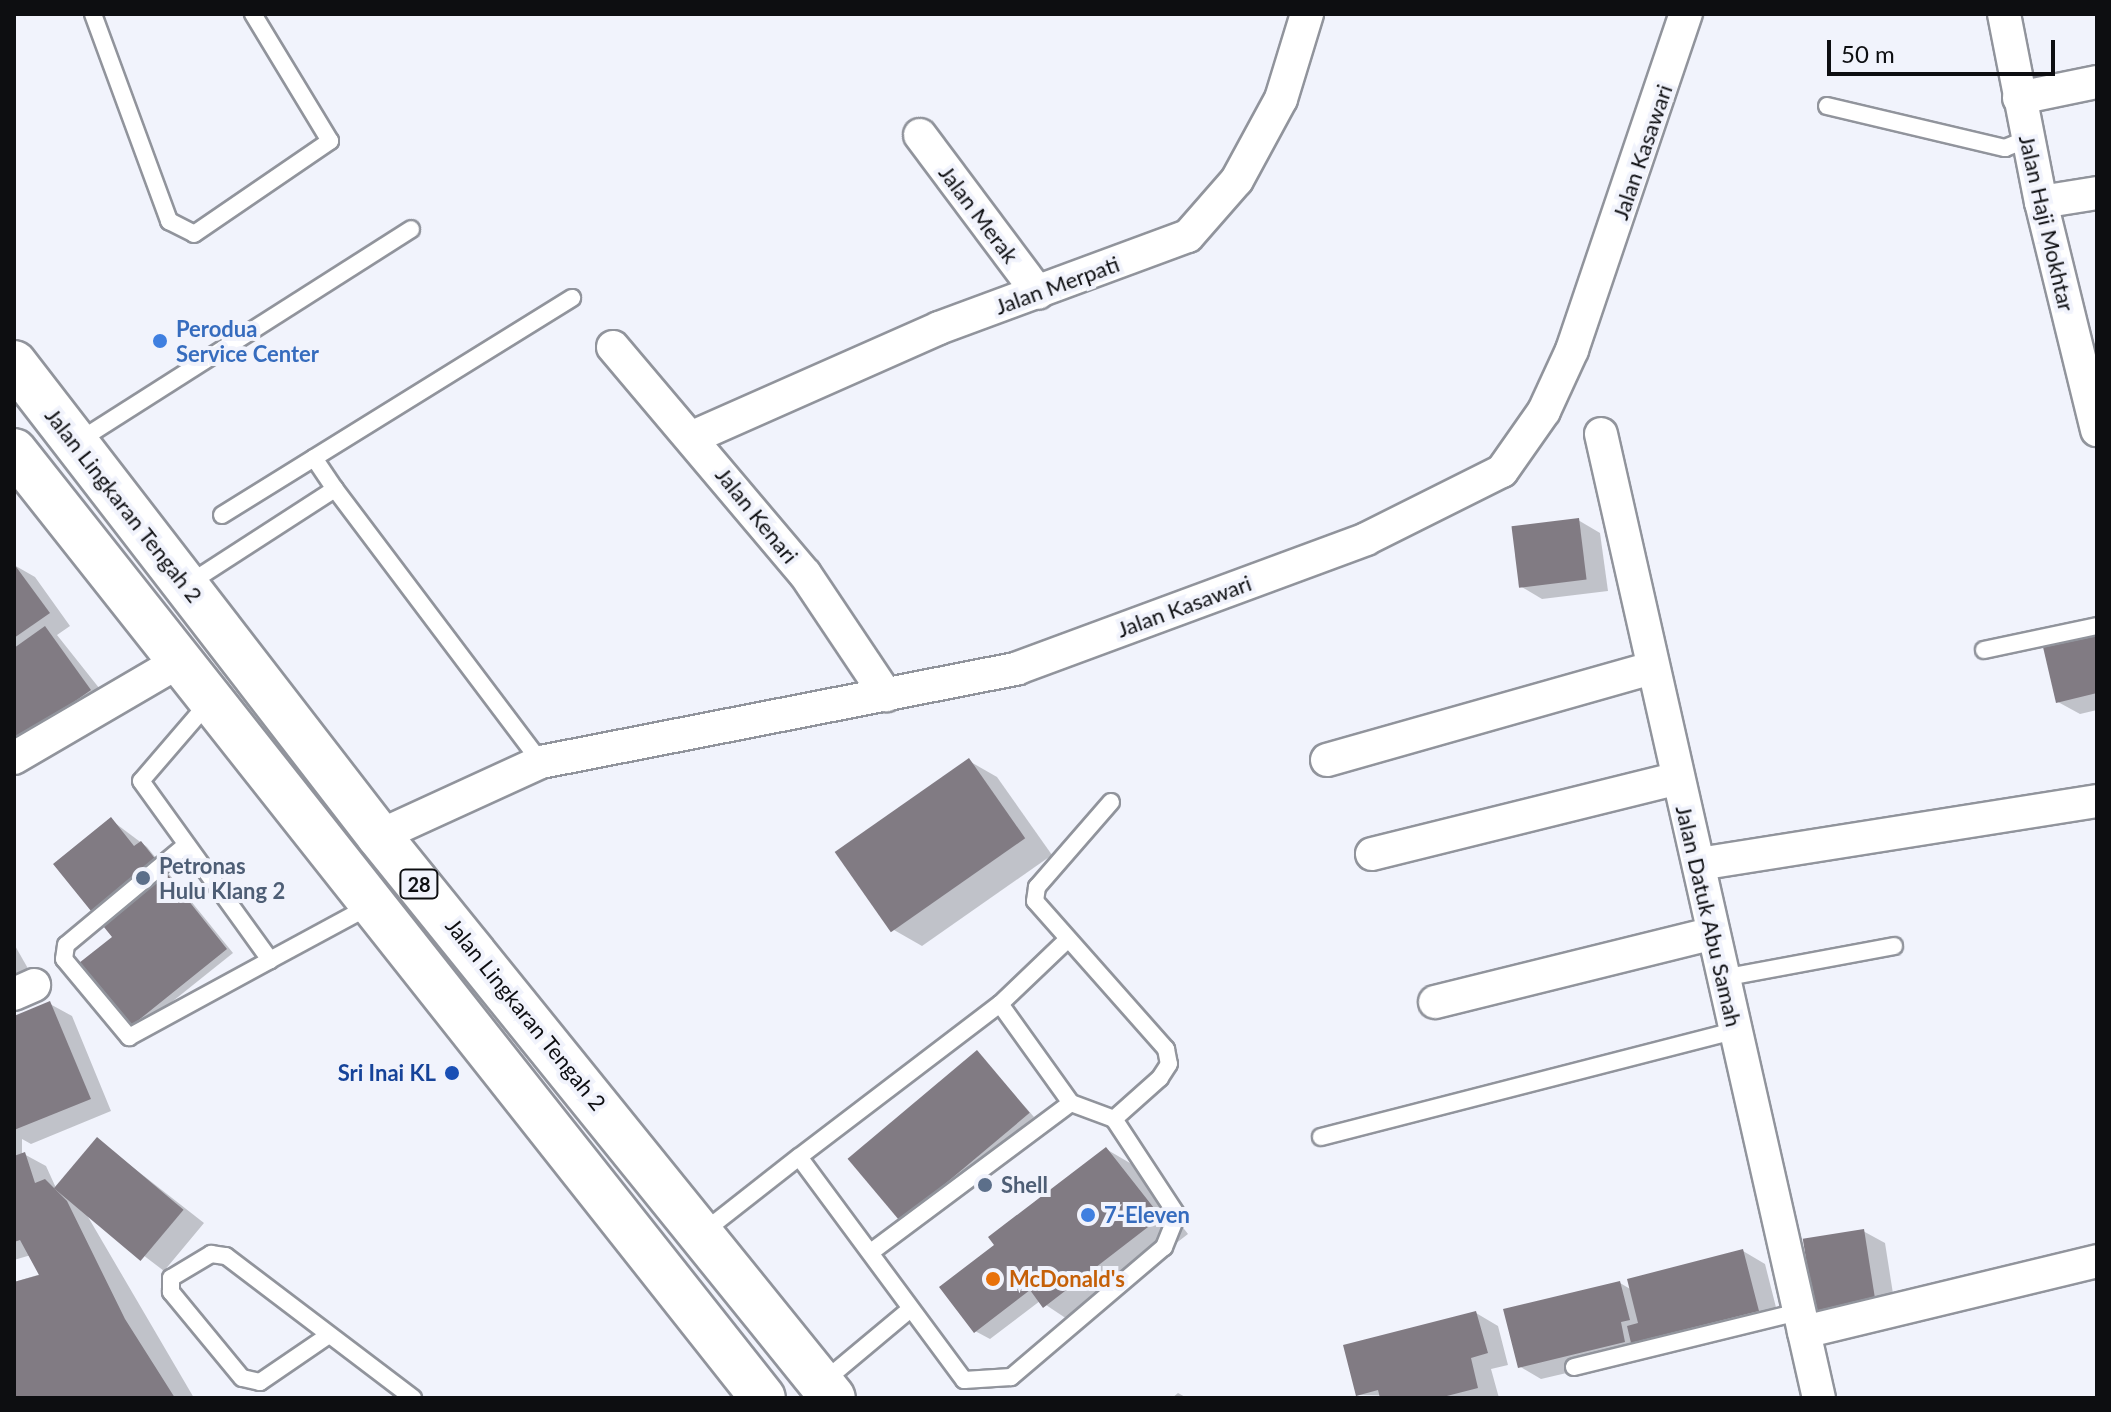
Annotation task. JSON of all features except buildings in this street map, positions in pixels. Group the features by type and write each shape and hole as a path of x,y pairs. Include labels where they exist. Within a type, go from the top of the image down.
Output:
{"highway":[{"name":"Jalan Lingkaran Tengah 2","path":"14,363 379,836 827,1390"},
{"name":"28","path":"14,451 368,907 763,1398"}],"street":[{"name":"Jalan Merpati","path":"693,437 939,328 1188,236 1252,153 1281,99 1307,14"},
{"name":"Jalan Kasawari","path":"379,836 541,762 1018,668 1366,539 1502,471 1544,411 1572,350 1686,14"},
{"name":"Jalan Haji Mokhtar","path":"2004,14 2041,202 2097,430"},
{"path":"2019,98 2097,82"},
{"name":"Jalan Merak","path":"920,135 1038,293"},
{"path":"2041,202 2097,193"},
{"name":"Jalan Kenari","path":"613,347 693,437 823,598 886,695"},
{"name":"Jalan Datuk Abu Samah","path":"1601,434 1819,1398"},
{"path":"14,758 178,662"},
{"path":"1327,760 1652,668"},
{"path":"1372,854 1678,778"},
{"path":"1699,864 2097,801"},
{"path":"1435,1002 1713,933"},
{"path":"1801,1322 2097,1261"}],"lane":[{"path":"93,14 169,221 194,234 330,141 253,14"},
{"path":"1827,106 2005,148 2027,139"},
{"path":"75,443 411,229"},
{"path":"222,515 572,298"},
{"path":"314,458 541,762"},
{"path":"186,585 335,489"},
{"path":"1984,650 2097,626"},
{"path":"209,702 141,781 270,960"},
{"path":"1111,802 1037,887 1040,915 1166,1049 1169,1064 1160,1078 1114,1119"},
{"path":"186,845 66,945 64,959 129,1037 368,907"},
{"path":"702,1233 1000,1004 1066,941"},
{"path":"1723,978 1894,946"},
{"path":"799,1157 871,1252 908,1311 964,1380 987,1384 1011,1377 1164,1247 1177,1215 1170,1196 1114,1119 1071,1103 1000,1004"},
{"path":"1321,1137 1735,1031"},
{"path":"871,1252 1071,1103"},
{"path":"326,1337 260,1382 242,1378 171,1292 171,1278 211,1254 226,1256 326,1337 413,1398"},
{"path":"827,1390 908,1311"},
{"path":"1574,1367 1801,1322"}],"place":[{"name":"Perodua Service Center","path":"160,341"},
{"name":"Petronas Hulu Klang 2","path":"143,878"},
{"name":"Sri Inai KL","path":"452,1073"},
{"name":"Shell","path":"985,1185"},
{"name":"7-Eleven","path":"1088,1215"},
{"name":"McDonald's","path":"993,1279"}]}
